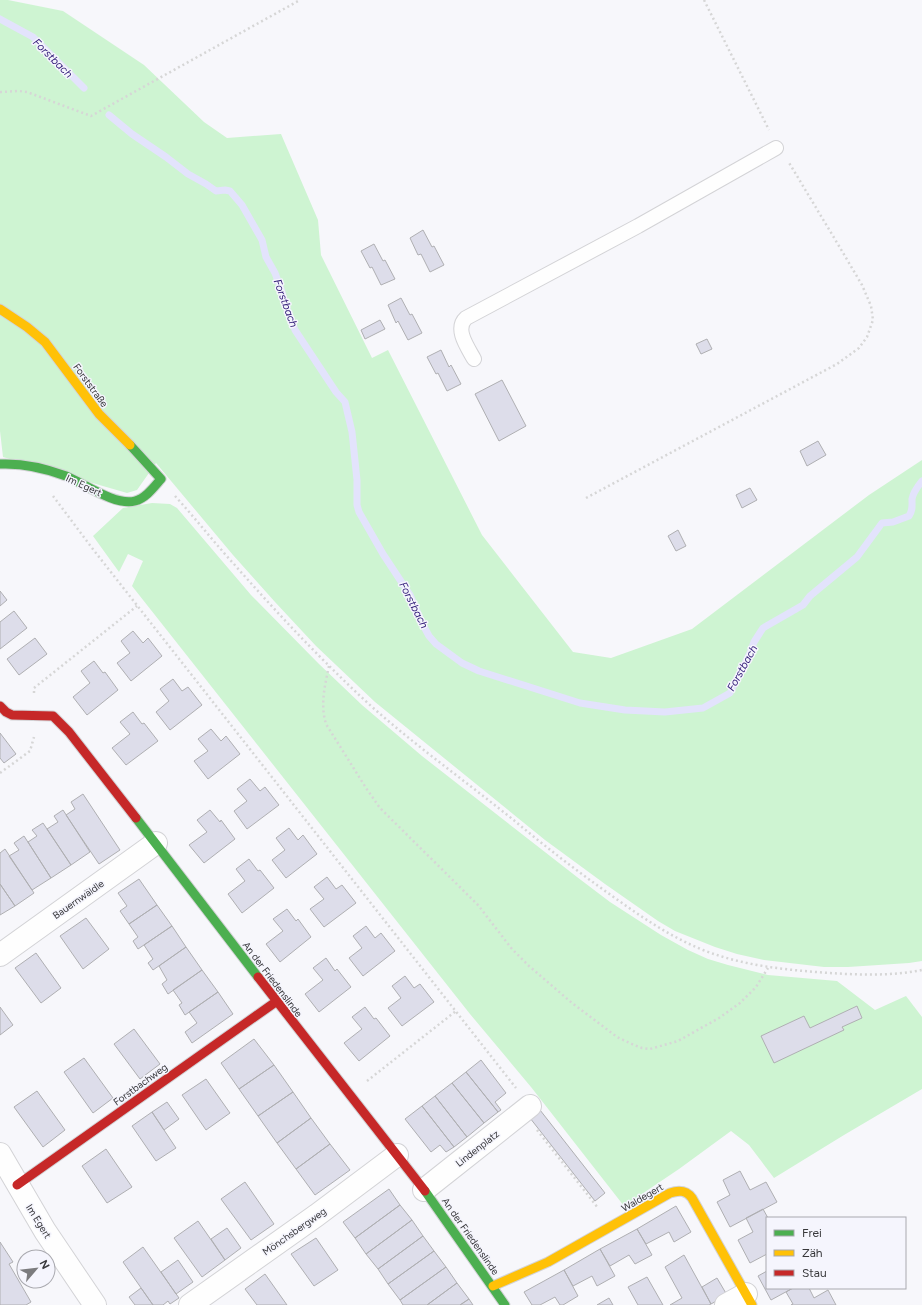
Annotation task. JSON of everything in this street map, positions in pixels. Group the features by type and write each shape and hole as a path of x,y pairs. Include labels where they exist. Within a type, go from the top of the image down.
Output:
{"street":[{"name":"Forststraße","path":"0,308 45,342 99,414 137,452 160,479"},
{"name":"Im Egert","path":"0,464 11,463 62,474 116,499 128,502 142,497 160,479"},
{"name":"An der Friedenslinde","path":"0,706 12,715 53,716 59,721 156,843 276,1001 424,1190 505,1305"},
{"name":"Bauernwäldle","path":"0,955 156,843"},
{"name":"Forstbachweg","path":"17,1185 276,1001"},
{"name":"Lindenplatz","path":"424,1190 526,1109"},
{"name":"Im Egert","path":"0,1154 45,1231 95,1305"},
{"name":"Mönchsbergweg","path":"190,1305 317,1215 397,1155"},
{"name":"Waldegert","path":"492,1286 538,1267 670,1193 679,1190 686,1192 692,1198 749,1299"},
{"path":"726,1305 749,1299"}],"lane":[{"path":"474,359 463,338 461,330 462,323 466,318 638,226 776,148"}],"path":[{"path":"0,92 27,92 91,116 300,0"},
{"path":"586,498 837,364 858,348 867,337 872,326 873,314 862,285 788,161 776,148 764,118 704,0"},
{"path":"38,468 50,491 92,548 456,1011 612,1226"},
{"path":"160,479 283,619 329,666 372,706 408,737 554,853 643,918 675,937 702,950 734,960 768,968 854,975 905,973 922,970"},
{"path":"52,673 137,606"},
{"path":"329,666 323,694 324,717 332,735 375,802 478,906 504,940 524,962 572,1003 617,1037 642,1048 650,1049 678,1041 719,1018 740,1002 756,987 768,968"},
{"path":"0,773 24,756"},
{"path":"349,1094 456,1011"}],"green space":[{"path":"0,0 8,0 63,11 144,65 204,122 227,138 281,134 318,220 321,255 372,358 388,350 482,535 573,652 611,658 692,629 869,495 922,460 922,961 848,967 824,967 764,960 715,947 675,931 605,884 545,840 375,702 316,646 275,602 233,555 156,463 137,490 127,493 3,457 0,431"},
{"path":"152,503 170,504 177,508 251,595 362,705 422,756 610,902 661,935 708,959 768,975 837,981 875,1010 906,996 922,1017 922,1089 774,1178 749,1145 731,1131 679,1169 624,1206 531,1087 470,1014 132,586 143,561 128,554 119,572 93,536 123,508"}],"building":[{"path":"423,230 432,247 434,246 444,265 430,272 421,254 418,255 410,238"},
{"path":"374,244 383,261 385,260 395,279 381,285 372,267 370,268 361,251"},
{"path":"401,298 410,315 412,314 422,333 408,340 398,321 396,323 388,305"},
{"path":"380,320 385,329 365,339 361,330"},
{"path":"707,339 712,349 701,354 696,344"},
{"path":"441,350 449,367 451,365 461,384 447,391 438,373 436,374 427,357"},
{"path":"502,380 526,426 499,441 475,394"},
{"path":"818,441 826,455 807,466 800,451"},
{"path":"750,488 757,500 742,508 736,495"},
{"path":"678,530 686,546 676,551 668,536"},
{"path":"0,591 7,600 0,606"},
{"path":"14,611 27,628 0,649 0,622"},
{"path":"133,631 143,643 148,638 162,656 131,681 117,663 130,653 121,641"},
{"path":"35,638 47,654 19,675 7,659"},
{"path":"94,661 103,673 105,672 118,690 87,715 73,697 90,683 81,671"},
{"path":"173,679 182,691 188,687 202,705 170,730 156,712 169,701 160,689"},
{"path":"133,712 158,741 126,765 112,748 130,734 120,722"},
{"path":"211,729 221,741 226,736 240,754 208,779 194,761 208,751 198,739"},
{"path":"0,733 16,754 4,763 0,758"},
{"path":"250,779 260,791 265,787 279,805 247,829 234,811 247,801 237,789"},
{"path":"83,794 120,850 99,864 66,815 75,809 71,802"},
{"path":"63,810 90,852 71,865 47,829 58,822 54,816"},
{"path":"210,810 220,822 221,820 235,839 204,863 189,845 207,832 197,820"},
{"path":"43,823 71,865 51,878 28,842 37,836 32,830"},
{"path":"289,828 298,840 303,835 317,854 286,878 272,860 285,850 276,838"},
{"path":"24,836 51,878 32,890 9,856 19,850 14,843"},
{"path":"5,849 34,893 15,906 0,884 0,853"},
{"path":"249,859 274,888 242,913 228,894 245,881 236,869"},
{"path":"327,877 336,889 342,885 356,903 324,927 310,909 324,899 314,887"},
{"path":"139,879 157,905 129,924 120,911 127,906 118,893"},
{"path":"0,884 15,906 0,915"},
{"path":"157,905 172,926 138,949 133,941 138,937 129,924"},
{"path":"287,909 296,921 298,919 311,937 280,962 266,944 283,931 273,919"},
{"path":"86,918 109,949 83,969 60,936"},
{"path":"172,926 186,947 153,970 148,963 153,959 144,945"},
{"path":"366,926 375,938 381,933 395,951 363,976 349,958 362,948 353,936"},
{"path":"186,947 202,970 168,994 162,984 167,980 159,966"},
{"path":"36,953 61,988 41,1003 15,968"},
{"path":"326,958 335,971 337,969 351,987 319,1012 305,994 323,980 313,968"},
{"path":"202,970 218,992 185,1015 179,1005 182,1003 173,990"},
{"path":"405,976 414,988 420,984 434,1002 402,1026 388,1008 401,998 392,986"},
{"path":"218,992 233,1014 192,1043 185,1032 197,1023 189,1012"},
{"path":"857,1006 862,1018 842,1027 844,1030 774,1063 761,1036 804,1016 810,1028"},
{"path":"0,1007 13,1025 0,1035"},
{"path":"365,1007 390,1036 359,1061 344,1043 362,1029 352,1017"},
{"path":"134,1029 160,1064 140,1079 114,1044"},
{"path":"254,1039 274,1065 239,1089 221,1063"},
{"path":"84,1058 113,1098 93,1113 64,1072"},
{"path":"481,1060 506,1093 495,1102 501,1110 498,1112 466,1072"},
{"path":"274,1065 293,1092 258,1116 239,1089"},
{"path":"466,1072 498,1112 484,1123 452,1083"},
{"path":"206,1079 230,1113 206,1130 182,1095"},
{"path":"452,1083 484,1123 467,1137 435,1096"},
{"path":"37,1091 65,1130 43,1147 14,1107"},
{"path":"293,1092 311,1118 277,1143 258,1116"},
{"path":"435,1096 467,1137 454,1147 422,1106"},
{"path":"167,1102 179,1119 164,1130 152,1112"},
{"path":"422,1106 454,1147 446,1152 440,1145 431,1152 405,1119"},
{"path":"540,1110 605,1193 595,1201 530,1118"},
{"path":"152,1112 176,1148 156,1161 132,1126"},
{"path":"311,1118 330,1144 296,1169 277,1143"},
{"path":"330,1144 350,1170 315,1195 296,1169"},
{"path":"106,1149 132,1187 107,1203 82,1166"},
{"path":"740,1171 750,1190 766,1182 777,1202 730,1227 717,1202 730,1195 723,1180"},
{"path":"245,1182 274,1224 251,1240 221,1199"},
{"path":"389,1189 400,1205 355,1238 343,1222"},
{"path":"400,1205 412,1220 366,1254 355,1238"},
{"path":"676,1206 691,1232 674,1242 669,1232 646,1244 637,1229"},
{"path":"763,1209 767,1217 766,1217 766,1255 750,1263 738,1240 753,1232 746,1218"},
{"path":"412,1220 423,1236 378,1269 366,1254"},
{"path":"198,1221 225,1260 202,1277 174,1238"},
{"path":"227,1228 241,1248 225,1260 211,1239"},
{"path":"637,1229 652,1255 635,1264 629,1255 610,1266 600,1249"},
{"path":"423,1236 434,1251 388,1284 378,1269"},
{"path":"316,1238 338,1270 314,1286 291,1254"},
{"path":"0,1242 13,1262 9,1264 16,1276 16,1289 23,1289 31,1302 26,1305 0,1305"},
{"path":"143,1247 179,1298 170,1304 168,1301 163,1305 153,1305 123,1262"},
{"path":"600,1249 615,1276 597,1286 592,1276 573,1286 564,1270"},
{"path":"434,1251 446,1267 400,1300 388,1284"},
{"path":"684,1255 711,1304 670,1305 682,1298 665,1267"},
{"path":"178,1260 193,1282 176,1294 161,1272"},
{"path":"446,1267 457,1283 427,1305 403,1305 400,1300"},
{"path":"564,1270 578,1296 563,1305 560,1305 555,1297 540,1305 532,1305 524,1292"},
{"path":"766,1272 766,1289 791,1289 771,1300 758,1276"},
{"path":"265,1274 287,1305 257,1305 245,1289"},
{"path":"647,1277 663,1305 638,1305 628,1287"},
{"path":"717,1278 727,1295 711,1304 702,1287"},
{"path":"457,1283 469,1299 460,1305 427,1305"},
{"path":"141,1288 153,1305 135,1305 129,1297"},
{"path":"791,1289 810,1289 814,1298 828,1290 836,1305 791,1305 793,1304 786,1292"},
{"path":"609,1298 613,1305 597,1305"},
{"path":"469,1299 473,1305 460,1305"}],"waterway":[{"name":"Forstbach","path":"0,19 33,37 84,88"},
{"name":"Forstbach","path":"109,115 132,134 188,174 216,191 230,191 242,205 262,240 266,257 275,273 295,330 336,392 345,402 352,432 357,480 357,505 359,512 383,554 410,595 429,636 436,644 462,663 479,671 580,703 625,710 665,712 703,708 730,693 754,642 763,628 803,605 810,596 857,557 882,523 893,522 909,516 912,510 913,494 922,481"}],"traffic: fast":[{"path":"0,464 25,465 50,471 66,476 109,497 127,502 135,501 146,495 161,479 130,445"},
{"path":"136,818 258,977"},
{"path":"425,1191 505,1305"}],"traffic: slow":[{"path":"0,309 27,327 45,342 99,414 130,445"},
{"path":"493,1286 548,1262 670,1193 679,1191 687,1193 692,1198 752,1305"}],"traffic: jam":[{"path":"0,706 12,715 53,716 69,732 136,818"},
{"path":"258,977 425,1191"},
{"path":"17,1185 277,1001"}]}
